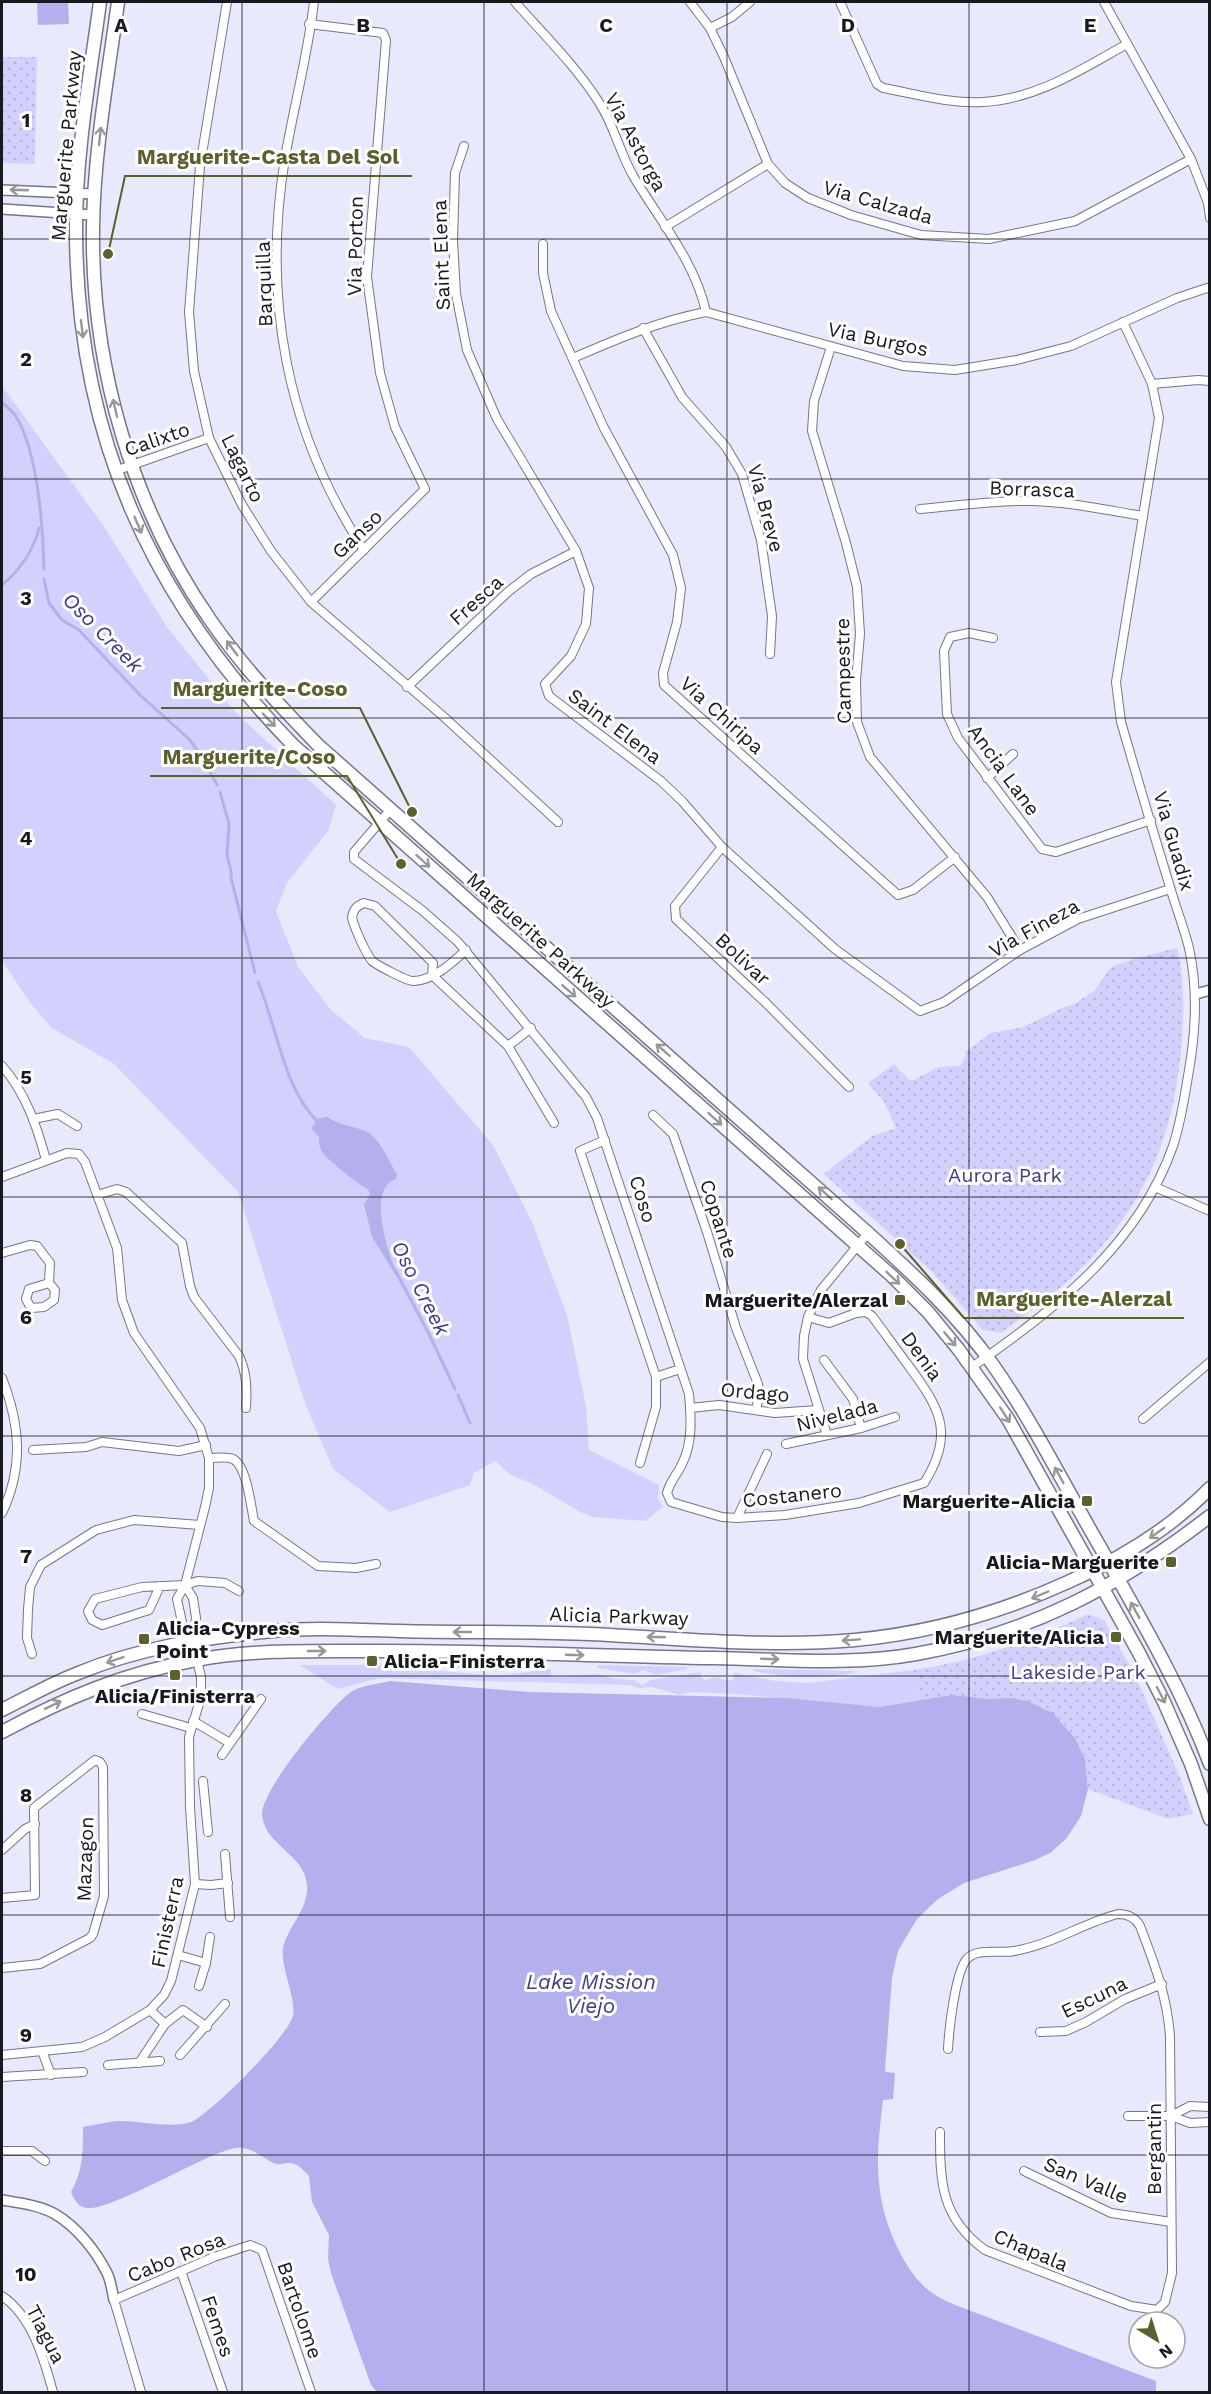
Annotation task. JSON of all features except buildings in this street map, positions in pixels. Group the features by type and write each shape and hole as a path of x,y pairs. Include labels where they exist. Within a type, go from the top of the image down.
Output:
{"main road":[{"name":"Marguerite Parkway","path":"100,2 76,215 78,289 84,341 90,380 115,471 140,531 187,617 220,663 257,708 293,745 857,1245 928,1312 1008,1419 1103,1588 1164,1702 1191,1764 1209,1819"},
{"name":"Marguerite Parkway","path":"118,2 94,194 94,289 101,347 116,416 161,535 184,579 211,621 251,674 318,745 868,1233 952,1313 987,1357 1023,1411 1174,1683 1209,1764"},
{"name":"Alicia Parkway","path":"2,1710 76,1674 136,1653 242,1634 307,1629 575,1633 783,1642 856,1640 926,1630 1011,1607 1109,1563 1169,1524 1209,1488"},
{"name":"Alicia Parkway","path":"2,1732 70,1697 114,1681 196,1660 276,1652 400,1651 871,1660 935,1650 993,1636 1059,1611 1154,1558 1209,1516"}],"street":[{"name":"Lagarto","path":"227,2 200,166 189,312 194,371 209,438 242,505 271,551 311,602 558,822"},
{"name":"Barquilla","path":"314,2 285,161 278,259 278,309 285,365 299,416 318,467 343,518 364,550"},
{"name":"Via Astorga","path":"515,2 599,102 611,122 633,176 692,269 702,293 706,312"},
{"name":"Via Calzada","path":"690,2 710,28 724,57 768,164 785,183 808,198 851,215 921,235 989,240 1075,221 1191,159"},
{"path":"710,28 732,17 750,2"},
{"path":"840,2 877,84 883,88 950,101 983,102 1031,93 1054,84 1127,44"},
{"path":"1104,2 1191,159 1208,203 1209,218"},
{"name":"Via Porton","path":"309,24 383,33 386,40 367,277 380,374 395,427 425,489"},
{"name":"Saint Elena","path":"464,146 455,173 453,241 456,294 467,350 497,419 576,552 589,588 586,624 570,656 546,684 549,696 661,781 682,801 722,847 835,949 899,998 920,1011"},
{"path":"665,227 768,164"},
{"path":"2,189 94,194"},
{"path":"2,209 93,215"},
{"name":"Via Chiripa","path":"543,244 543,273 551,311 604,428 673,555 681,588 677,622 663,673 664,685 898,895 913,890 955,857"},
{"name":"Via Burgos","path":"573,358 643,328 673,318 706,312 903,366 955,370 1017,360 1071,346 1177,298 1209,287"},
{"name":"Via Guadix","path":"972,1368 1072,1290 1113,1251 1139,1215 1155,1187 1173,1146 1185,1098 1193,1045 1196,994 1189,948 1120,722 1116,682 1159,418 1152,384 1123,322"},
{"name":"Via Breve","path":"643,328 682,397 726,447 742,474 764,561 772,616 770,654"},
{"name":"Campestre","path":"831,347 814,401 812,431 857,587 860,634 856,680 857,722 870,757 987,897 1020,950"},
{"path":"1152,384 1209,381"},
{"name":"Calixto","path":"115,471 209,438"},
{"name":"Ganso","path":"311,602 425,489"},
{"name":"Borrasca","path":"920,509 993,502 1033,501 1143,516"},
{"name":"Fresca","path":"407,687 516,585 531,574 576,552"},
{"name":"Ancia Lane","path":"993,638 969,633 950,638 944,651 947,714 958,738 1042,849 1056,852 1151,820"},
{"path":"987,778 1013,754"},
{"name":"Coso","path":"390,809 354,852 354,859 423,911 466,950 586,1097 605,1140 689,1394 690,1439 682,1464 670,1482 667,1493"},
{"name":"Bolivar","path":"722,847 675,906 676,919 766,1003 849,1087"},
{"name":"Via Fineza","path":"920,1011 944,1002 1020,950 1077,919 1170,889"},
{"path":"432,975 433,963 375,906 364,903 358,905 353,911 354,926 373,961 409,981 432,975 448,966 466,950"},
{"path":"432,975 508,1047 554,1123"},
{"path":"1196,994 1209,990"},
{"path":"508,1047 531,1028"},
{"path":"2,1066 19,1090 33,1119 46,1160"},
{"path":"33,1119 58,1114 77,1126"},
{"name":"Copante","path":"653,1115 673,1134 677,1145 707,1232 736,1328 758,1384 759,1395 756,1410"},
{"path":"605,1140 580,1151 656,1377 656,1407 640,1463"},
{"path":"2,1177 67,1153 79,1154 85,1162 117,1248 122,1300 134,1333 185,1403 200,1428 210,1458 209,1488 185,1585 177,1599 183,1627 193,1643"},
{"path":"1155,1187 1209,1211"},
{"path":"97,1195 117,1189 126,1192 182,1243 189,1286 194,1298 239,1356 243,1365 247,1380 246,1408"},
{"path":"827,1435 823,1420 817,1410 814,1391 803,1359 804,1336 808,1317 821,1290 868,1233"},
{"path":"2,1254 30,1245 37,1246 50,1263 49,1283"},
{"name":"Denia","path":"808,1317 829,1323 856,1313 866,1312 872,1316 928,1391 936,1405 940,1422 940,1448 934,1467 924,1483"},
{"path":"824,1360 853,1399 861,1428"},
{"path":"1143,1419 1209,1362"},
{"path":"656,1377 680,1369"},
{"path":"2,1378 3,1387 13,1410 18,1441 15,1475 2,1513"},
{"name":"Ordago","path":"690,1408 719,1405 795,1413 817,1410"},
{"name":"Nivelada","path":"786,1444 861,1428 895,1417"},
{"path":"33,1450 86,1448 102,1442 179,1451 206,1446"},
{"path":"737,1518 767,1454"},
{"path":"210,1458 229,1458 238,1462 245,1479 254,1521 318,1566 356,1568 376,1564"},
{"name":"Costanero","path":"667,1493 671,1502 708,1514 737,1518 785,1515 859,1503 924,1483"},
{"path":"32,1654 27,1638 30,1587 41,1564 96,1530 134,1520 200,1525"},
{"path":"160,1586 148,1610 102,1625 92,1620 88,1611 95,1599 142,1587 160,1586 185,1585 198,1581 225,1583 239,1591"},
{"path":"185,1585 193,1598 196,1618 193,1643"},
{"name":"Finisterra","path":"2,2055 82,2047 127,2026 150,2010 164,1995 171,1981 195,1884 190,1807 189,1737 201,1697 201,1677 193,1643"},
{"path":"222,1755 261,1699"},
{"path":"142,1714 192,1724 230,1743"},
{"name":"Mazagon","path":"2,1968 40,1964 90,1938 93,1934 104,1896 103,1767 100,1762 95,1760 34,1808 35,1824"},
{"path":"203,1781 207,1808 207,1832"},
{"path":"190,1807 207,1808"},
{"path":"2,1850 24,1829 35,1824 35,1895 2,1898"},
{"path":"225,1854 230,1917"},
{"path":"195,1884 228,1883"},
{"name":"Bergantin","path":"948,2049 949,2027 961,1972 966,1960 975,1954 1013,1952 1029,1948 1113,1916 1133,1917 1140,1926 1162,1984 1168,2007 1170,2036 1172,2273 1165,2302 1157,2310"},
{"path":"199,1986 210,1937"},
{"path":"178,1955 206,1963"},
{"name":"Escuna","path":"1040,2032 1066,2031 1125,1999 1162,1984"},
{"path":"180,2055 225,2004"},
{"path":"150,2010 165,2024"},
{"path":"139,2063 165,2024 183,2010 207,2027"},
{"path":"42,2051 51,2075"},
{"path":"108,2065 160,2061"},
{"path":"2,2077 83,2072"},
{"path":"1171,2116 1190,2106 1209,2107"},
{"path":"1200,2107 1200,2123"},
{"path":"1128,2116 1171,2116 1190,2123 1209,2122"},
{"name":"Chapala","path":"940,2132 940,2170 943,2192 954,2219 974,2242 985,2250 1108,2298 1131,2306 1157,2310"},
{"path":"2,2151 32,2151 45,2161"},
{"name":"San Valle","path":"1024,2171 1112,2213 1171,2222"},
{"path":"2,2200 32,2205 55,2214 91,2247 108,2275 141,2392"},
{"name":"Cabo Rosa","path":"114,2300 214,2257 250,2245"},
{"name":"Bartolome","path":"250,2245 262,2250 311,2392"},
{"name":"Femes","path":"181,2271 223,2392"},
{"name":"Tiagua","path":"2,2296 9,2300 24,2318 39,2348 53,2392"}],"green space":[{"path":"2,57 37,57 35,164 2,163"},
{"path":"2,386 105,528 167,627 237,714 336,805 328,831 287,883 276,911 298,967 331,1010 365,1038 409,1047 493,1145 532,1222 567,1315 586,1406 589,1450 659,1485 658,1498 663,1507 645,1521 593,1517 580,1512 533,1484 511,1475 495,1461 474,1473 470,1485 390,1512 333,1469 305,1403 238,1192 114,1064 52,1028 31,1004 2,961"},
{"name":"Aurora Park","path":"1177,948 1182,976 1183,1004 1180,1061 1168,1125 1146,1181 1131,1208 1113,1233 1093,1257 1069,1280 1001,1333 983,1330 931,1271 824,1174 872,1136 896,1128 884,1102 868,1083 894,1064 909,1080 914,1080 938,1067 960,1066 966,1056 965,1052 991,1033 1023,1027 1075,1004 1095,990 1111,967"},
{"name":"Lakeside Park","path":"1088,1614 1104,1620 1135,1675 1180,1777 1193,1814 1168,1819 1088,1789 1085,1759 1075,1738 1061,1721 1045,1708 952,1695 920,1702 914,1670 959,1661 1003,1648"},
{"path":"428,1661 534,1664 534,1666 481,1670 428,1663"},
{"path":"299,1665 401,1665 407,1668 420,1665 433,1670 484,1675 551,1669 551,1675 557,1677 596,1674 616,1679 634,1680 642,1685 651,1680 701,1672 701,1677 705,1680 718,1677 728,1681 733,1679 734,1673 776,1681 808,1683 914,1670 920,1702 880,1707 735,1694 692,1692 680,1695 652,1687 639,1688 628,1685 380,1678 338,1689"},
{"path":"598,1665 687,1667 687,1669 656,1675 643,1670 635,1674 598,1668"},
{"path":"753,1669 854,1671 855,1673 804,1677 753,1671"}],"water":[{"path":"37,2 68,2 69,24 38,25"},
{"path":"327,1117 363,1130 374,1137 397,1175 396,1179 387,1185 382,1195 381,1207 385,1237 397,1273 395,1274 372,1237 364,1204 370,1195 368,1189 325,1156 320,1148 319,1137 311,1128 315,1124 315,1119"},
{"name":"Lake Mission Viejo","path":"390,1681 529,1692 787,1698 880,1707 952,1695 988,1699 1013,1698 1030,1702 1053,1713 1075,1738 1085,1759 1088,1789 1081,1816 1066,1839 1050,1853 964,1883 938,1899 917,1919 898,1951 892,1978 885,2070 895,2073 893,2099 883,2100 879,2142 878,2173 881,2196 887,2222 897,2248 911,2271 932,2293 958,2306 1156,2381 1156,2392 377,2392 371,2385 331,2273 328,2259 329,2235 312,2202 309,2176 299,2166 289,2163 277,2164 245,2148 231,2149 114,2202 86,2208 78,2204 71,2192 80,2169 83,2127 118,2121 175,2125 191,2122 215,2104 248,2073 289,2025 293,2008 283,1948 302,1910 307,1885 300,1865 277,1843 265,1826 262,1815 264,1803 298,1750 341,1700 360,1688"}],"waterway":[{"name":"Oso Creek","path":"2,402 15,415 29,448 38,490 44,569"},
{"path":"2,585 25,560 39,528"},
{"name":"Oso Creek","path":"44,579 49,603 62,620 79,630 140,695 189,739 217,785"},
{"name":"Oso Creek","path":"220,792 229,824 227,855 231,878 255,973"},
{"name":"Oso Creek","path":"258,982 288,1074 305,1107 317,1121"},
{"name":"Oso Creek","path":"395,1270 455,1389"},
{"name":"Oso Creek","path":"458,1395 470,1423"}],"place":[{"name":"Marguerite-Casta Del Sol","path":"108,254"},
{"name":"Marguerite-Coso","path":"412,812"},
{"name":"Marguerite/Coso","path":"401,864"},
{"name":"Marguerite-Alerzal","path":"900,1244"},
{"name":"Marguerite/Alerzal","path":"900,1300"},
{"name":"Marguerite-Alicia","path":"1087,1501"},
{"name":"Alicia-Marguerite","path":"1171,1562"},
{"name":"Marguerite/Alicia","path":"1116,1637"},
{"name":"Alicia-Cypress Point","path":"144,1639"},
{"name":"Alicia-Finisterra","path":"372,1661"},
{"name":"Alicia/Finisterra","path":"175,1675"}]}
